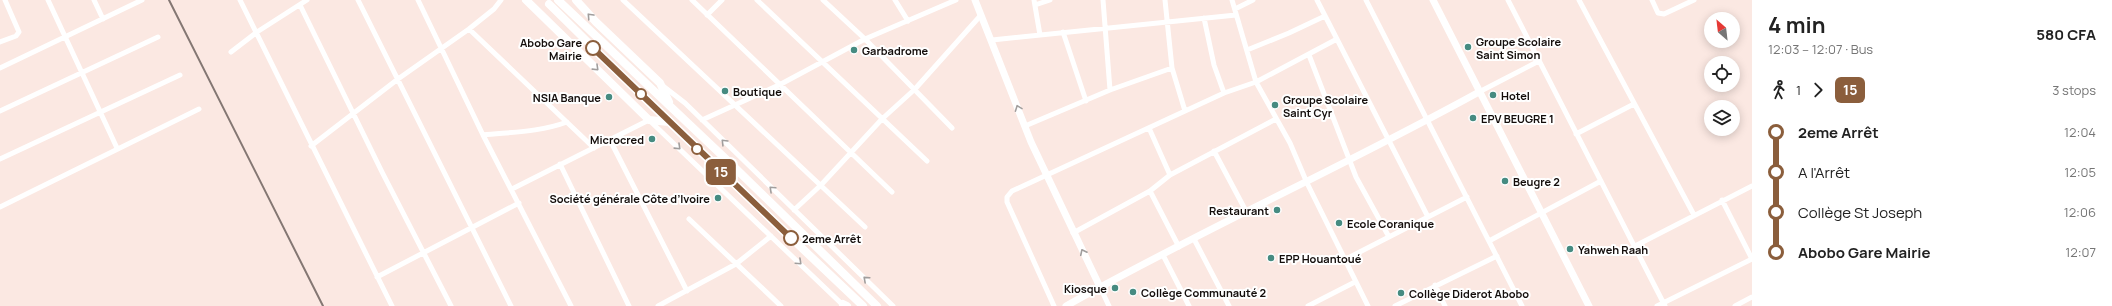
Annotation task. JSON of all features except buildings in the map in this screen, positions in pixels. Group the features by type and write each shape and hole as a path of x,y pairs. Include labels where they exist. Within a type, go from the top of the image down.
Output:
{"main road":[{"path":"526,0 649,120 669,122"},
{"path":"558,0 671,106 878,306"},
{"path":"576,0 596,22 660,83 671,106"},
{"path":"549,4 669,122 863,306"}],"street":[{"path":"0,42 16,36 19,32 5,0"},
{"path":"48,0 117,148"},
{"path":"94,0 103,19"},
{"path":"0,68 142,0"},
{"path":"240,0 257,32 311,146 392,306"},
{"path":"231,52 257,32 306,0"},
{"path":"358,0 511,306"},
{"path":"418,0 483,134 512,188 571,306"},
{"path":"311,146 398,79 442,50 494,9 502,0"},
{"path":"623,0 865,227"},
{"path":"692,0 892,192"},
{"path":"707,15 722,0"},
{"path":"823,0 865,39 952,128"},
{"path":"895,0 908,21"},
{"path":"702,120 780,84 865,39 956,0"},
{"path":"975,0 1025,126 1073,233 1109,306"},
{"path":"1040,35 1034,2 1050,0"},
{"path":"1103,0 1110,90"},
{"path":"1165,0 1172,68 1185,112"},
{"path":"1232,0 1256,82 1290,143 1307,183 1368,306"},
{"path":"1235,9 1253,0"},
{"path":"1317,0 1428,217"},
{"path":"1366,0 1426,121 1467,197 1522,306"},
{"path":"1433,0 1589,306"},
{"path":"1508,0 1664,304"},
{"path":"1579,0 1694,215"},
{"path":"1652,0 1658,13 1664,14 1694,0"},
{"path":"759,1 821,63 927,161"},
{"path":"300,5 352,113 451,306"},
{"path":"794,210 821,185 882,119 915,89 981,15"},
{"path":"992,40 1236,15"},
{"path":"1247,50 1325,16"},
{"path":"1204,18 1214,65 1224,93"},
{"path":"469,29 594,148"},
{"path":"1063,32 1086,102"},
{"path":"0,111 158,37"},
{"path":"1054,306 1007,202 1006,197 1012,191 1224,93 1256,82 1337,39"},
{"path":"1309,55 1356,177 1388,237"},
{"path":"1066,306 1194,239 1307,183 1349,159 1426,121 1539,61"},
{"path":"1025,126 1086,102 1110,90 1172,68"},
{"path":"0,159 180,75"},
{"path":"660,83 702,120 894,306"},
{"path":"1576,134 1634,104"},
{"path":"0,207 117,148 199,109"},
{"path":"1073,233 1150,191 1170,175 1276,119"},
{"path":"512,188 649,120 845,305"},
{"path":"483,134 532,131 550,128 567,122"},
{"path":"1149,128 1170,175"},
{"path":"610,140 687,291"},
{"path":"1214,151 1247,213"},
{"path":"560,164 629,306"},
{"path":"1489,240 1601,181"},
{"path":"1635,246 1722,200 1752,186"},
{"path":"1150,191 1179,247"},
{"path":"1344,260 1467,197"},
{"path":"1657,306 1664,304 1752,259 1722,200"},
{"path":"377,277 519,203"},
{"path":"689,219 781,306"},
{"path":"658,306 736,264 771,236"},
{"path":"1194,239 1229,306"},
{"path":"1163,255 1189,306"},
{"path":"1395,306 1435,285 1497,256"},
{"path":"1308,306 1355,282"},
{"path":"1435,285 1445,306"},
{"path":"1735,306 1752,297"}],"railway":[{"path":"169,0 323,306"}],"bus line":[{"name":"15","path":"593,48 791,238"}],"place":[{"name":"Groupe Scolaire Saint Simon","path":"1468,47"},
{"name":"Abobo Gare Mairie","path":"593,48"},
{"name":"Garbadrome","path":"854,50"},
{"name":"Boutique","path":"725,91"},
{"name":"Hotel","path":"1493,95"},
{"name":"NSIA Banque","path":"609,97"},
{"name":"Groupe Scolaire Saint Cyr","path":"1275,105"},
{"name":"EPV BEUGRE 1","path":"1473,118"},
{"name":"Microcred","path":"652,139"},
{"name":"Beugre 2","path":"1505,181"},
{"name":"Société générale Côte d’Ivoire","path":"718,198"},
{"name":"Restaurant","path":"1277,210"},
{"name":"Ecole Coranique","path":"1339,223"},
{"name":"2eme Arrêt","path":"791,238"},
{"name":"Yahweh Raah","path":"1570,249"},
{"name":"EPP Houantoué","path":"1271,258"},
{"name":"Kiosque","path":"1115,288"},
{"name":"Collège Communauté 2","path":"1133,292"},
{"name":"Collège Diderot Abobo","path":"1401,293"}]}
